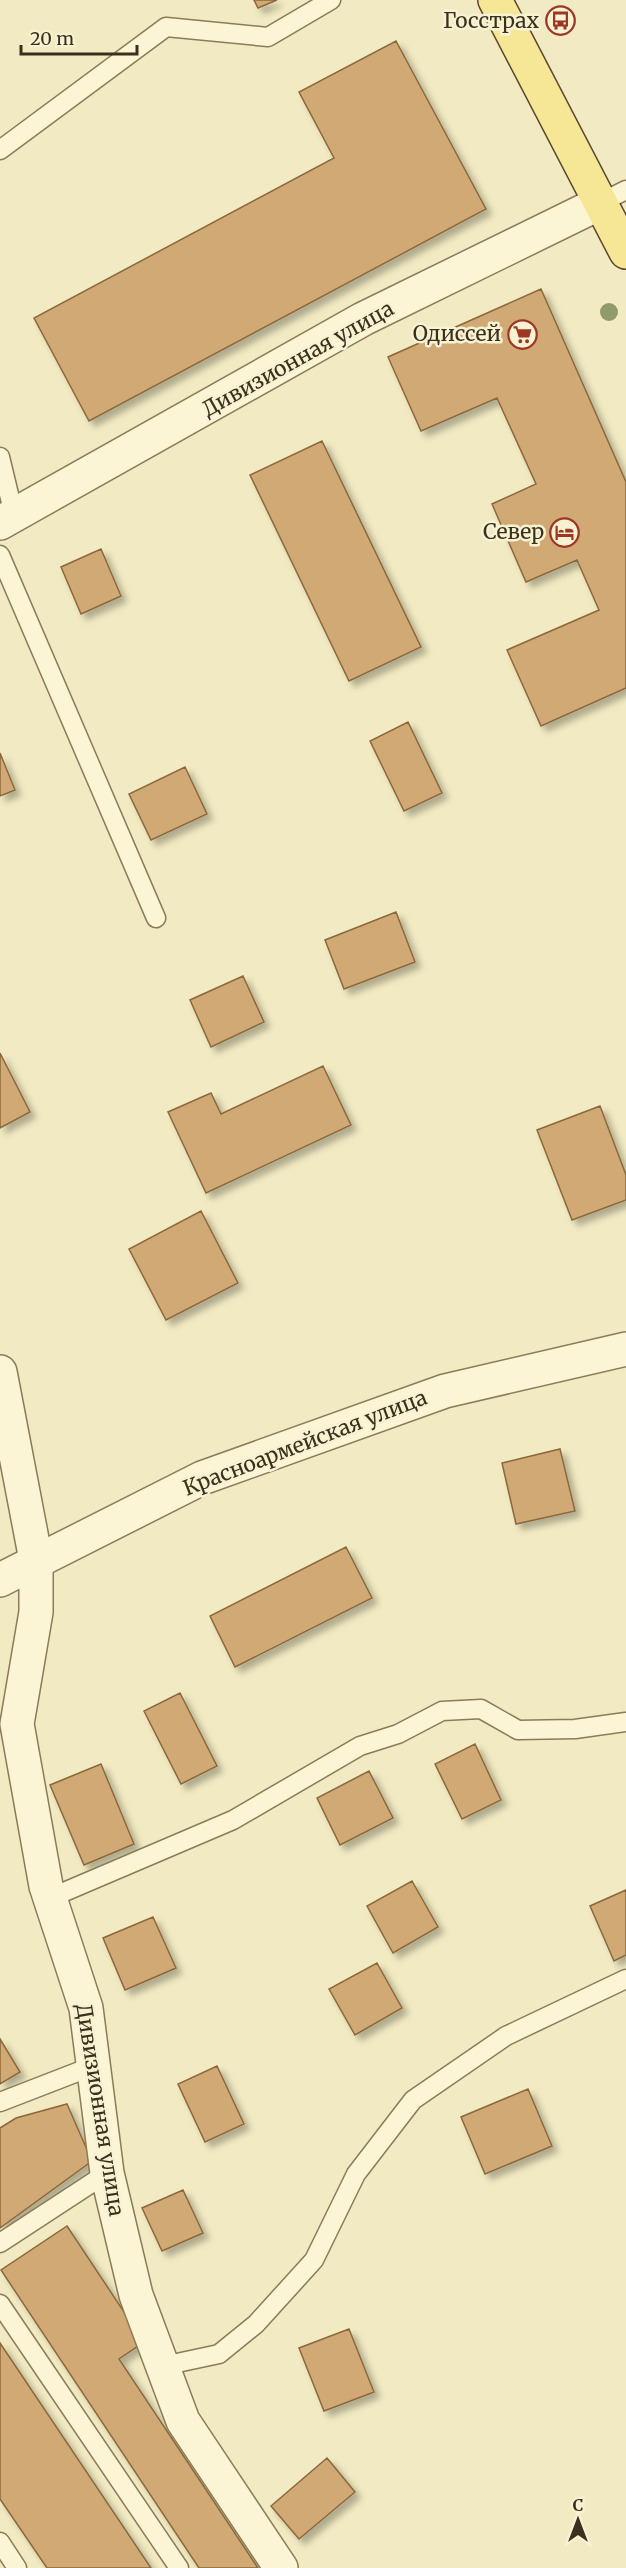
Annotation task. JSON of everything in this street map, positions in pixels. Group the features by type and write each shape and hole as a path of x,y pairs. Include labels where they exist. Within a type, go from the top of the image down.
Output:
{"main road":[{"path":"495,0 613,197 626,252"}],"street":[{"name":"Дивизионная улица","path":"7,519 363,319 613,197"},
{"name":"Красноармейская улица","path":"0,1580 202,1478 434,1395 626,1349"},
{"name":"Дивизионная улица","path":"0,1372 36,1560 36,1612 17,1724 50,1898 86,2008 107,2173 136,2295 183,2421 281,2568"}],"lane":[{"path":"0,150 166,27 268,37 331,0"},
{"path":"0,457 7,519"},
{"path":"0,555 156,918"},
{"path":"50,1898 233,1820 360,1746 398,1734 442,1712 481,1709 518,1730 575,1730 626,1722"},
{"path":"163,2366 219,2354 256,2324 314,2260 357,2174 413,2100 506,2036 626,1979"},
{"path":"0,2102 93,2066"},
{"path":"0,2243 107,2173"},
{"path":"0,2304 179,2568"},
{"path":"0,2542 17,2568"}],"building":[{"path":"254,0 277,0 258,8"},
{"path":"396,41 486,209 89,421 34,318 334,158 299,92"},
{"name":"Север","path":"541,289 626,482 626,688 541,726 507,650 599,610 577,560 526,582 492,504 536,484 497,398 421,431 388,357"},
{"path":"322,441 421,647 349,681 250,475"},
{"path":"101,549 121,596 81,614 61,567"},
{"path":"408,722 442,793 404,811 370,741"},
{"path":"0,753 15,790 0,796"},
{"path":"185,767 207,814 151,840 129,794"},
{"path":"396,912 415,962 344,989 325,940"},
{"path":"243,976 264,1022 211,1047 190,1000"},
{"path":"0,1053 30,1112 0,1128"},
{"path":"323,1066 351,1125 206,1193 168,1112 211,1093 221,1114"},
{"path":"600,1106 626,1175 626,1200 572,1220 537,1130"},
{"path":"201,1211 238,1283 166,1320 129,1249"},
{"path":"560,1449 575,1511 516,1524 502,1463"},
{"path":"346,1547 372,1598 235,1667 210,1616"},
{"path":"180,1693 217,1766 181,1784 144,1711"},
{"path":"475,1744 501,1800 462,1819 435,1764"},
{"path":"101,1764 134,1844 84,1865 50,1785"},
{"path":"369,1771 393,1818 340,1845 317,1798"},
{"path":"412,1881 438,1927 393,1953 367,1906"},
{"path":"626,1890 626,1955 614,1961 590,1906"},
{"path":"153,1917 176,1968 125,1990 103,1938"},
{"path":"377,1963 402,2008 355,2035 329,1989"},
{"path":"0,2039 20,2072 0,2084"},
{"path":"217,2066 244,2124 205,2142 178,2084"},
{"path":"528,2089 552,2146 485,2174 461,2117"},
{"path":"67,2104 92,2161 0,2228 0,2128 16,2118"},
{"path":"183,2190 203,2233 162,2251 142,2208"},
{"path":"67,2226 144,2342 119,2359 258,2568 199,2568 1,2270"},
{"path":"349,2329 374,2392 324,2411 299,2348"},
{"path":"0,2343 151,2568 47,2568 0,2499"},
{"path":"327,2458 355,2492 299,2539 271,2506"}],"place":[{"name":"Госстрах","path":"560,21"},
{"name":"Одиссей","path":"522,334"},
{"name":"Север","path":"565,532"}]}
